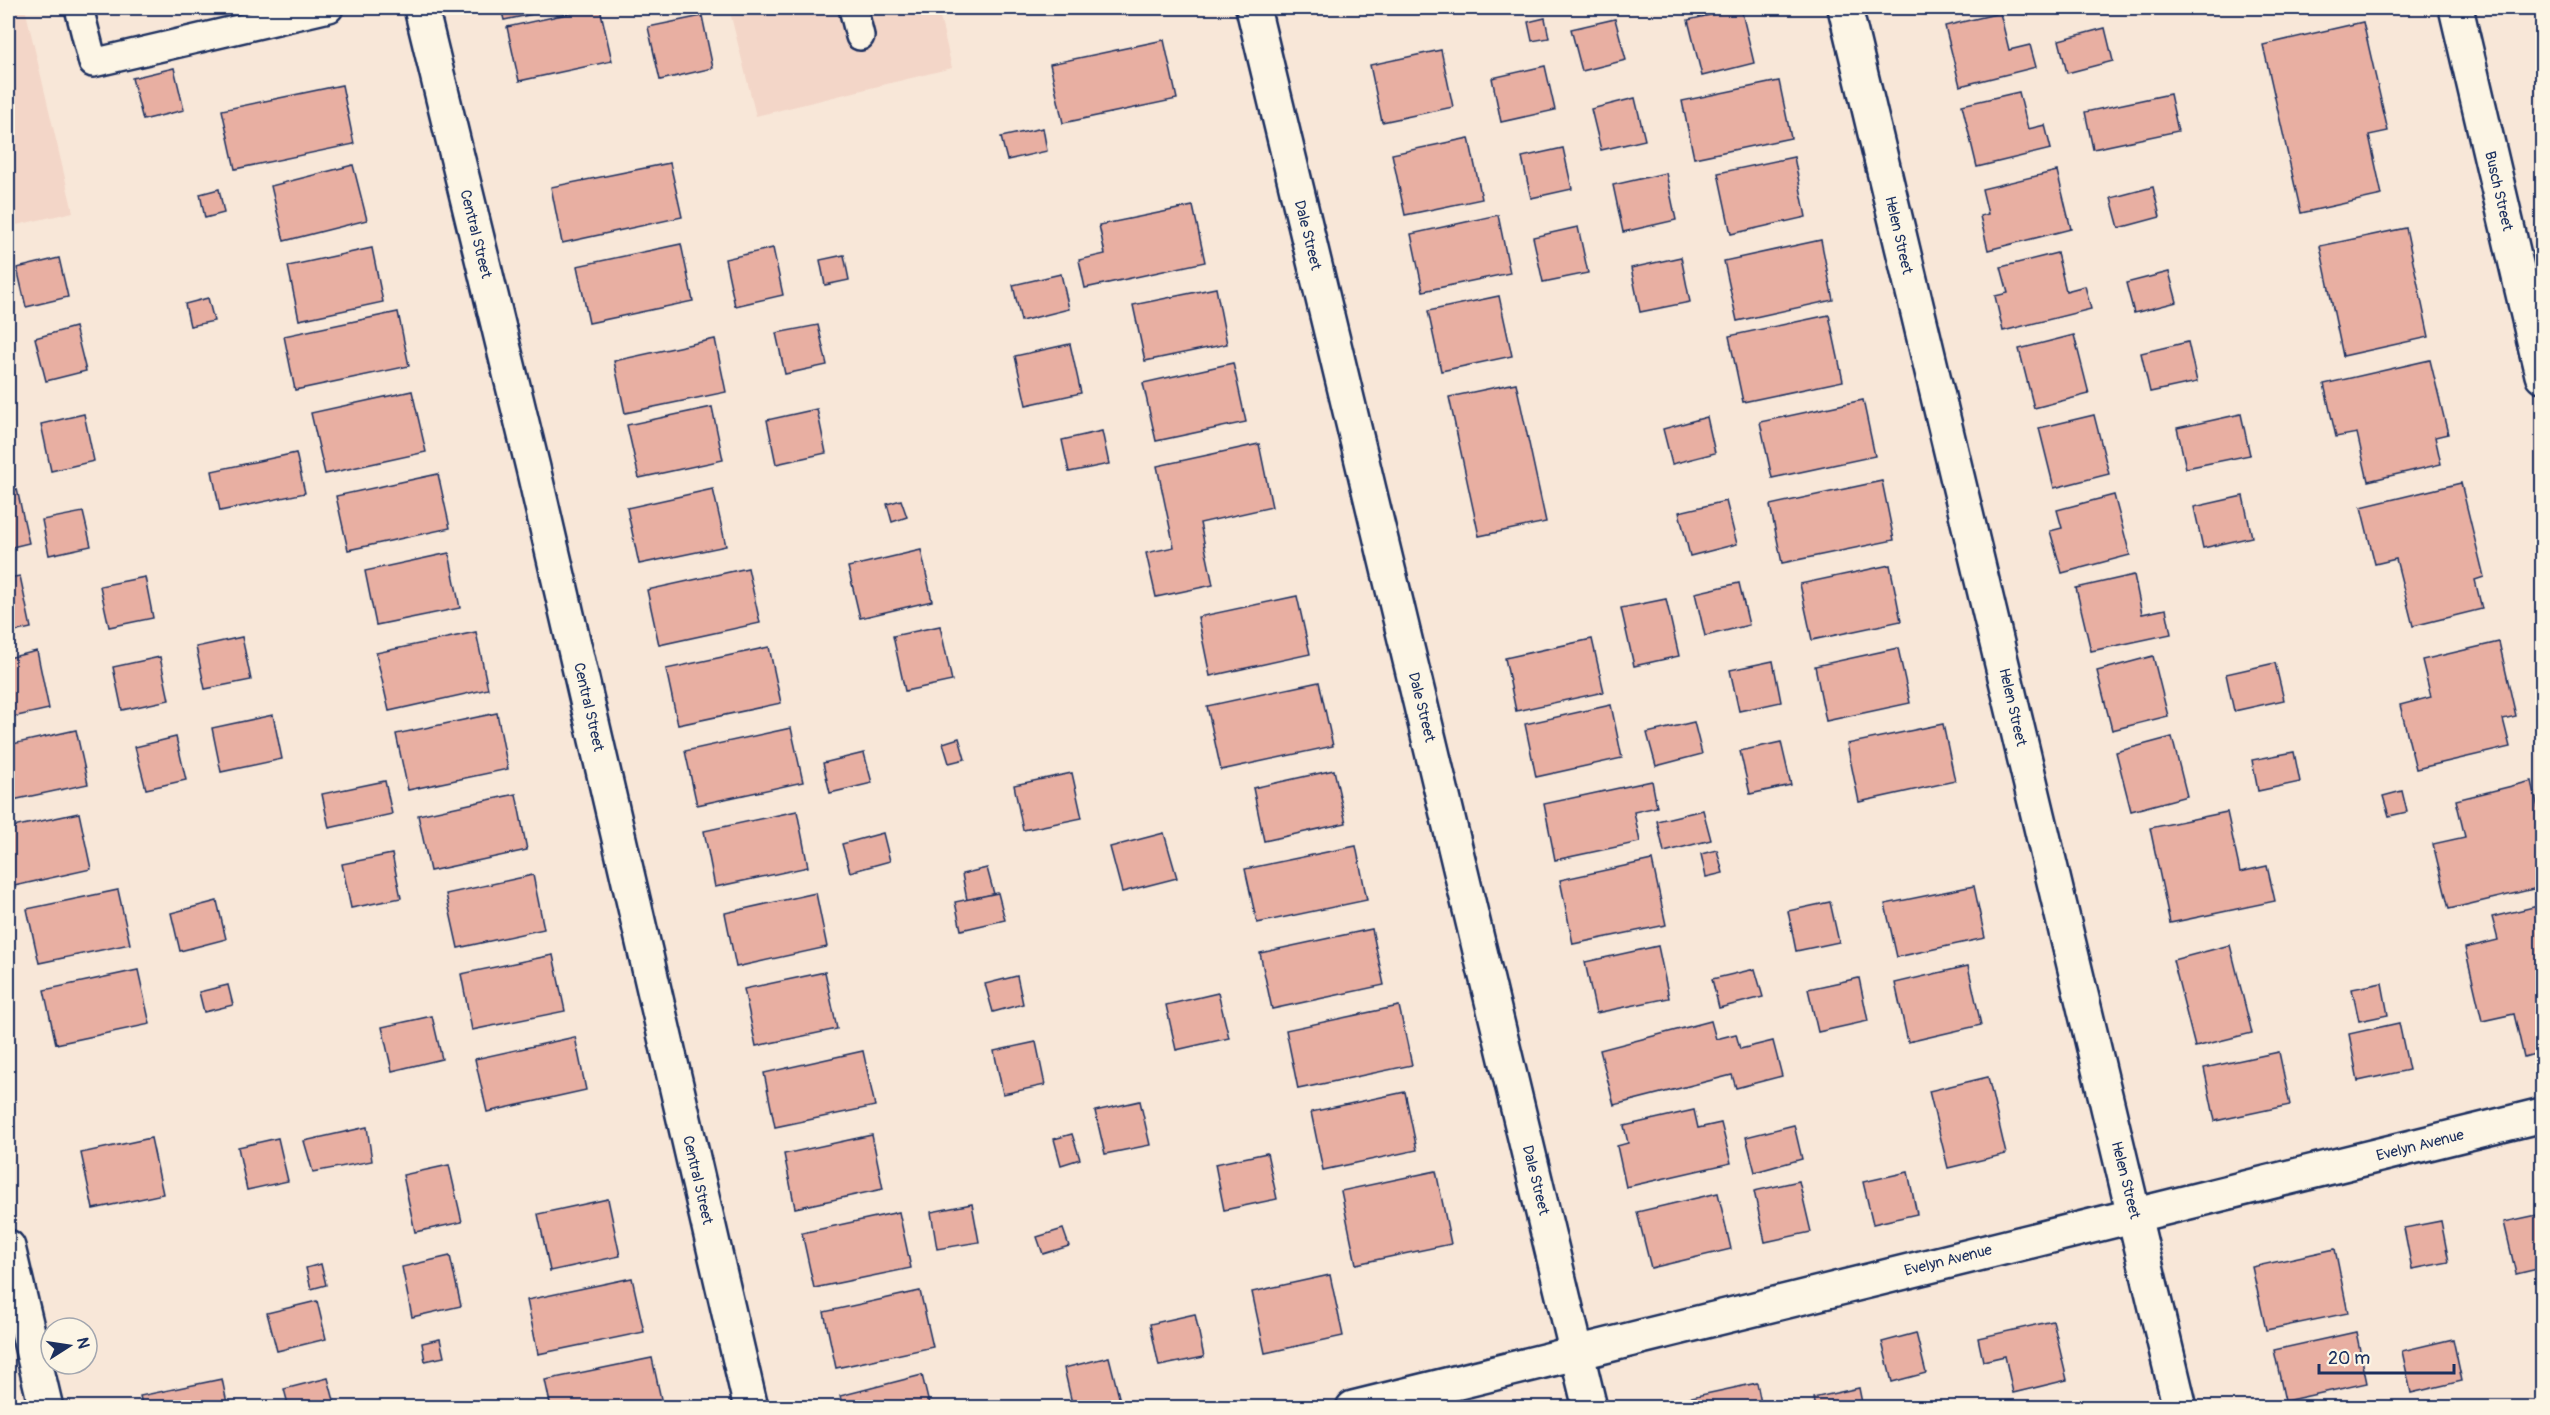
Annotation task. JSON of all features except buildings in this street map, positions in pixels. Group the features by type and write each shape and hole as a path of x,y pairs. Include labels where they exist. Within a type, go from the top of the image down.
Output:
{"street":[{"name":"Central Street","path":"421,8 533,468 751,1407"},
{"name":"Dale Street","path":"1253,8 1590,1407"},
{"name":"Helen Street","path":"1845,8 2180,1407"},
{"name":"Busch Street","path":"2456,8 2542,375"},
{"name":"Evelyn Avenue","path":"1353,1407 2542,1115"},
{"path":"8,1247 46,1407"}],"lane":[{"path":"79,8 93,63 329,8"},
{"path":"853,8 860,36"}],"shaded area":[{"path":"8,8 25,8 73,212 8,227"},
{"path":"729,8 938,8 952,68 756,116"}]}
